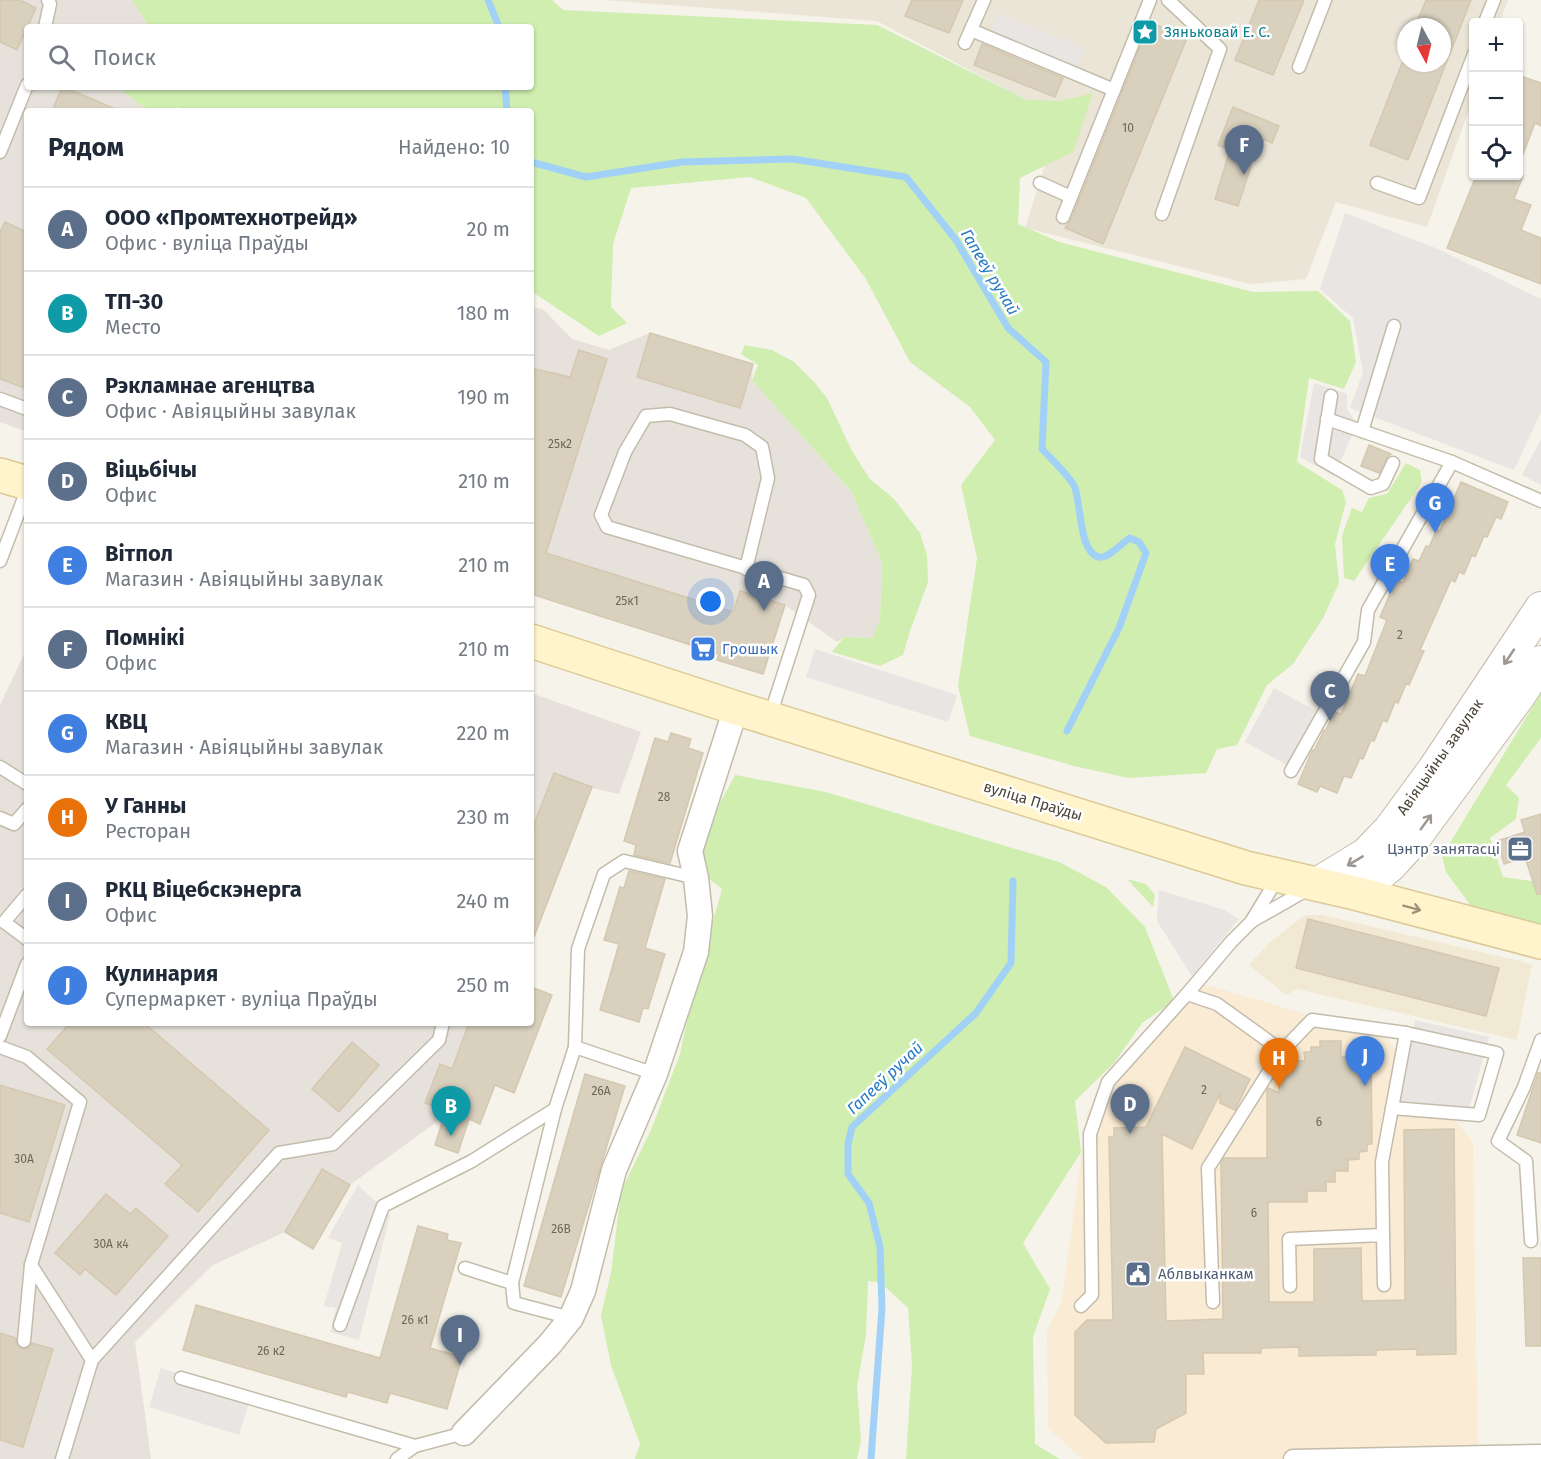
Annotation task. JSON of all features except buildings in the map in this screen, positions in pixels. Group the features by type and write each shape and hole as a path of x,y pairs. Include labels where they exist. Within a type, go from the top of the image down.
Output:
{"main road":[{"path":"0,475 24,482"},
{"name":"вуліца Праўды","path":"534,642 736,708 1246,868 1355,893 1541,942"}],"street":[{"name":"Авіяцыйны завулак","path":"1317,884 1366,854 1390,830 1434,769 1541,608"},
{"name":"Авіяцыйны завулак","path":"1355,893 1390,866 1411,843 1541,662"},
{"path":"464,1433 550,1344 571,1318 583,1291 614,1170 655,1074 696,952 700,916 696,878 690,851 736,708"},
{"path":"1293,1459 1541,1454"}],"lane":[{"path":"46,24 50,4 48,0"},
{"path":"965,43 984,0"},
{"path":"1063,217 1150,0"},
{"path":"1162,214 1220,49 1168,0"},
{"path":"1299,67 1325,0"},
{"path":"1487,18 1494,0"},
{"path":"971,30 1114,90"},
{"path":"1377,183 1419,198 1469,65"},
{"path":"0,152 25,90"},
{"path":"1040,183 1071,196"},
{"path":"1362,431 1394,326"},
{"path":"1331,396 1321,459 1371,488 1383,484 1393,463"},
{"path":"0,399 24,409"},
{"path":"746,569 768,478 762,447 745,435 670,414 646,416 625,452 602,515 607,527 746,569 804,585 809,595 769,718"},
{"path":"1327,419 1452,462 1541,501"},
{"path":"1291,771 1364,642 1368,610 1452,462"},
{"path":"0,561 24,498"},
{"path":"0,767 24,782"},
{"path":"0,818 14,824 24,812"},
{"path":"571,1318 514,1303 512,1283 555,1109 575,1047 578,949 604,874 624,861 696,878"},
{"path":"1081,1306 1092,1295 1090,1134 1108,1082 1251,922 1280,875"},
{"path":"1251,922 1317,884"},
{"path":"24,899 4,922 24,937"},
{"path":"0,1036 24,972"},
{"path":"1187,994 1217,1004 1282,1052"},
{"path":"1213,1302 1208,1168 1282,1052 1312,1020 1406,1033 1497,1053 1479,1115 1392,1107"},
{"path":"62,1459 92,1360 279,1153 333,1143 439,1040 442,1026"},
{"path":"1384,1285 1382,1162 1406,1033"},
{"path":"1531,1241 1526,1161 1498,1142 1524,1087 1541,1040"},
{"path":"0,1047 27,1057 80,1102 31,1265 24,1341"},
{"path":"575,1047 655,1074"},
{"path":"340,1325 383,1206 472,1161 555,1109"},
{"path":"1290,1286 1288,1239 1383,1235"},
{"path":"31,1265 92,1360"},
{"path":"465,1268 512,1283"},
{"path":"181,1378 415,1446"},
{"path":"397,1459 415,1446 464,1433"}],"shaded area":[{"path":"0,0 132,0 147,24 24,24 24,90 121,90 146,108 24,108 24,431 0,422"},
{"path":"603,0 1508,0 1501,18 1469,18 1469,109 1427,227 1336,202 1306,279 1250,284 1025,228 1060,118 877,21"},
{"path":"998,13 1084,48 1077,67 990,33"},
{"path":"1345,213 1438,249 1541,299 1541,412 1514,470 1350,408 1363,372 1353,318 1320,289"},
{"path":"534,307 544,310 572,339 609,350 650,333 753,364 752,380 851,491 882,562 880,619 872,638 844,637 837,642 785,605 763,674 717,660 718,653 534,594"},
{"path":"1314,383 1347,394 1347,409 1357,424 1334,476 1300,457"},
{"path":"1541,439 1541,485 1522,475"},
{"path":"815,649 957,695 948,722 806,677"},
{"path":"24,654 24,1026 534,1026 534,988 552,995 514,1093 495,1085 480,1124 450,1112 350,1185 322,1169 285,1232 213,1265 135,1342 151,1459 0,1459 0,705"},
{"path":"1274,688 1318,712 1289,766 1245,742"},
{"path":"534,694 641,732 619,794 592,788 534,937"},
{"path":"1159,890 1224,910 1239,919 1192,976 1157,921"},
{"path":"1305,915 1322,915 1532,964 1517,1040 1297,989 1286,995 1249,965 1270,942"},
{"path":"1196,982 1385,1037 1473,1142 1478,1459 1082,1459 1048,1428 1047,1331 1062,1300 1087,1112"},
{"path":"1415,1020 1489,1037 1466,1120 1396,1114"},
{"path":"358,1185 390,1215 359,1340 330,1332 336,1308 324,1306 342,1243 328,1238"},
{"path":"161,1368 251,1396 239,1435 149,1407"}],"green space":[{"path":"132,0 552,0 563,10 877,25 1027,100 1061,101 1093,93 1073,152 1020,178 1018,224 1059,242 1253,292 1318,291 1350,321 1356,362 1344,389 1309,378 1297,462 1342,490 1346,502 1335,544 1339,583 1323,618 1293,664 1267,685 1237,745 1217,749 1206,773 1129,778 1074,766 970,736 958,686 977,558 961,485 995,440 970,407 910,362 866,279 806,198 750,177 631,188 613,244 611,307 627,323 599,336 534,293 534,108 147,108 122,90 534,90 534,24 147,24"},
{"path":"745,345 772,350 794,362 815,383 827,398 851,449 869,478 894,499 920,533 927,555 928,582 903,655 880,666 832,652 844,637 872,638 880,619 882,562 851,491 752,380 758,365 741,354"},
{"path":"1406,463 1420,470 1422,482 1354,581 1344,578 1342,536 1352,508 1362,512 1369,498 1387,494"},
{"path":"1541,693 1541,738 1506,785 1519,798 1516,819 1490,838 1503,877 1539,882 1541,928 1489,919 1471,906 1446,872 1442,856"},
{"path":"735,775 826,792 1059,862 1106,887 1145,927 1174,1001 1142,1023 1114,1063 1075,1101 1081,1152 1023,1243 1050,1289 1033,1337 1035,1444 1060,1459 906,1459 912,1366 908,1308 881,1283 868,1281 866,1335 857,1386 861,1441 857,1459 635,1459 640,1444 611,1365 601,1315 611,1273 621,1191 651,1130 680,1054 692,997 722,889 694,867 720,803"},
{"path":"1127,879 1146,884 1155,895 1153,907"}],"waterway":[{"name":"Гапееў ручай","path":"488,0 498,24"},
{"name":"Гапееў ручай","path":"505,90 507,108"},
{"name":"Гапееў ручай","path":"534,163 586,177 682,162 793,159 906,177 956,240 1008,328 1046,362 1042,449 1065,473 1075,488 1084,538 1092,554 1103,557 1130,538 1139,542 1146,553 1119,628 1067,731"},
{"name":"Гапееў ручай","path":"871,1459 882,1308 880,1247 869,1203 848,1174 848,1144 852,1127 976,1013 1011,963 1013,881"}],"place":[{"name":"Зяньковай Е. С.","path":"1145,32"},
{"name":"Помнікі","path":"1244,175"},
{"name":"КВЦ","path":"1435,533"},
{"name":"Вітпол","path":"1390,594"},
{"name":"ООО «Промтехнотрейд»","path":"764,611"},
{"name":"Грошык","path":"703,649"},
{"name":"Рэкламнае агенцтва","path":"1330,721"},
{"name":"Цэнтр занятасці","path":"1520,849"},
{"name":"Кулинария","path":"1365,1086"},
{"name":"У Ганны","path":"1279,1088"},
{"name":"Віцьбічы","path":"1130,1134"},
{"name":"ТП-30","path":"451,1136"},
{"name":"Аблвыканкам","path":"1138,1274"},
{"name":"РКЦ Віцебскэнерга","path":"460,1365"}]}
